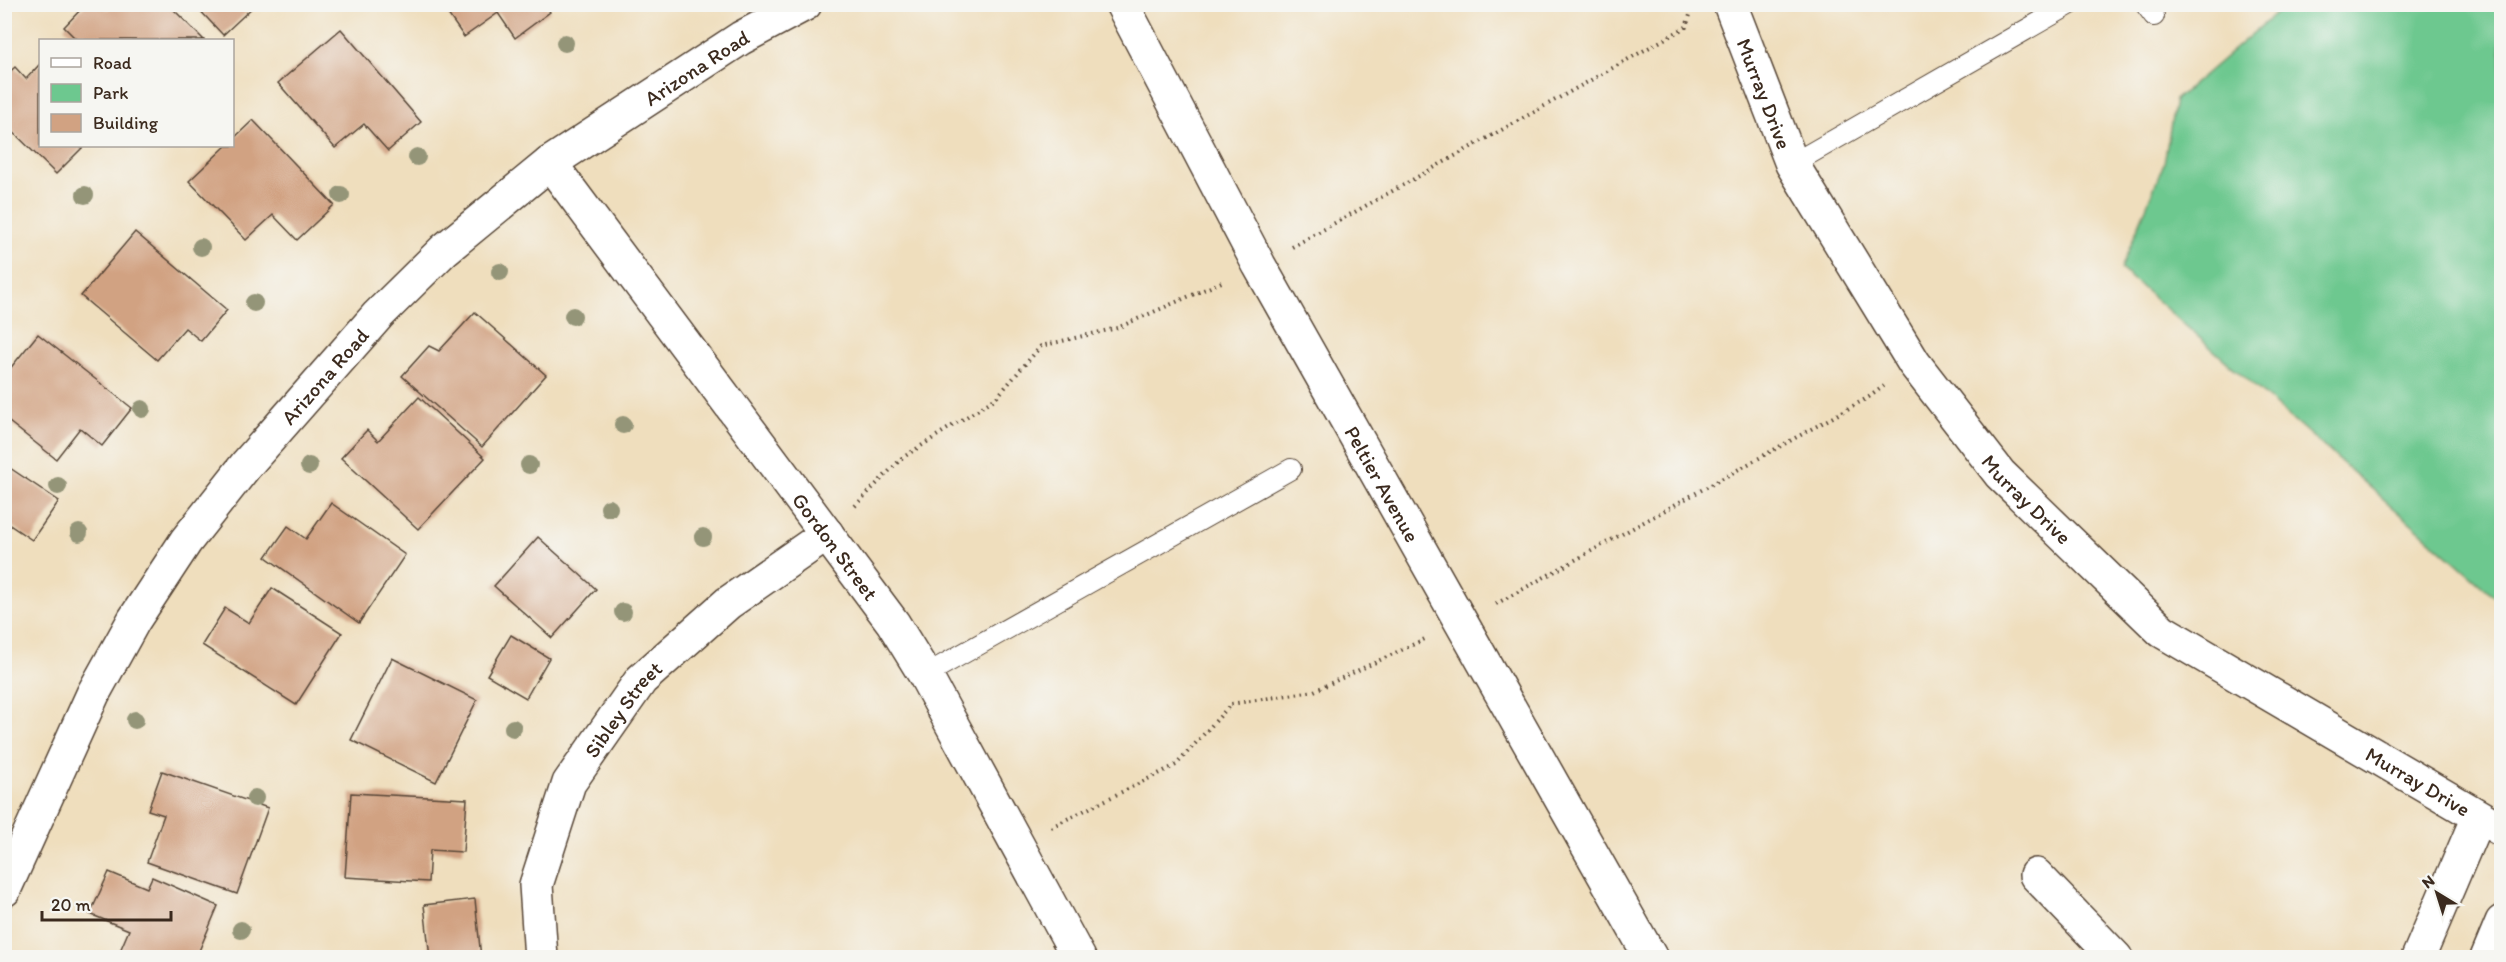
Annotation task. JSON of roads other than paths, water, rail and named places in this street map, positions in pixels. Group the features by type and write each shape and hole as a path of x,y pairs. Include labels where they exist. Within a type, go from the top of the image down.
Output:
{"street":[{"name":"Arizona Road","path":"4,890 93,694 134,620 186,541 246,465 378,315 444,250 550,163 741,38 805,4"},
{"name":"Peltier Avenue","path":"1122,4 1259,265 1651,957"},
{"name":"Murray Drive","path":"1730,4 1792,164 1914,363 2000,474 2162,631 2490,823"},
{"name":"Gordon Street","path":"550,163 893,623 925,675 1079,957"},
{"name":"Sibley Street","path":"541,957 536,885 569,783 641,680 728,603 827,534"},
{"path":"2418,957 2490,823"},
{"path":"2036,875 2110,956"},
{"path":"2487,957 2502,922"}],"lane":[{"path":"1792,164 2071,4"},
{"path":"925,675 1291,469"}]}
